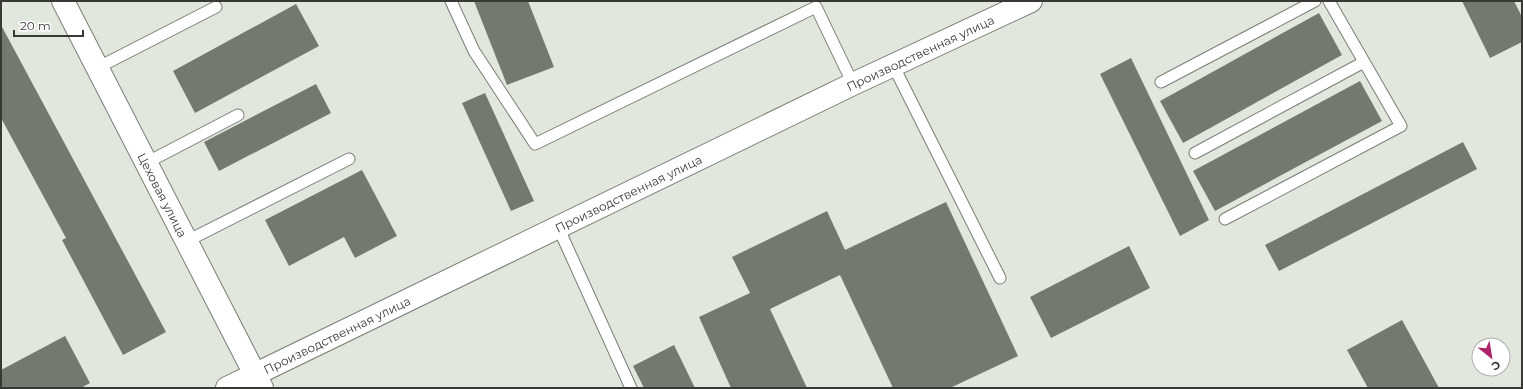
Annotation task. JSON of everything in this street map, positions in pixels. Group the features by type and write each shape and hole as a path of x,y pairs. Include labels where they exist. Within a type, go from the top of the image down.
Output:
{"street":[{"name":"Цеховая улица","path":"63,1 258,381"},
{"name":"Производственная улица","path":"227,388 258,381 558,227 853,84 1031,1"}],"lane":[{"path":"451,1 474,51 535,144 816,8 853,84"},
{"path":"1161,82 1315,1"},
{"path":"1225,219 1401,126 1330,1"},
{"path":"97,68 216,7"},
{"path":"1195,153 1364,62"},
{"path":"893,65 1000,278"},
{"path":"146,163 238,116"},
{"path":"187,241 349,159"},
{"path":"558,227 631,388"}],"building":[{"path":"474,1 528,1 554,67 507,85"},
{"path":"1462,1 1514,1 1522,17 1522,42 1490,58"},
{"path":"296,4 319,46 195,113 173,71"},
{"path":"1319,13 1342,55 1183,143 1160,101"},
{"path":"1,25 166,332 123,355 62,240 66,238 1,118"},
{"path":"1131,58 1209,220 1180,236 1100,74"},
{"path":"1360,81 1382,121 1215,211 1193,171"},
{"path":"316,84 331,113 219,171 204,142"},
{"path":"485,93 534,201 511,211 462,103"},
{"path":"1463,142 1477,169 1279,271 1265,245"},
{"path":"362,170 397,236 355,258 344,237 289,266 265,220"},
{"path":"946,202 1018,356 950,388 893,388 840,275 770,309 807,388 731,388 699,317 750,293 732,257 827,211 845,250"},
{"path":"1129,246 1150,288 1051,338 1030,297"},
{"path":"1402,320 1439,388 1368,388 1347,350"},
{"path":"65,336 90,383 81,388 1,388 1,370"},
{"path":"674,345 695,388 644,388 633,366"}]}
